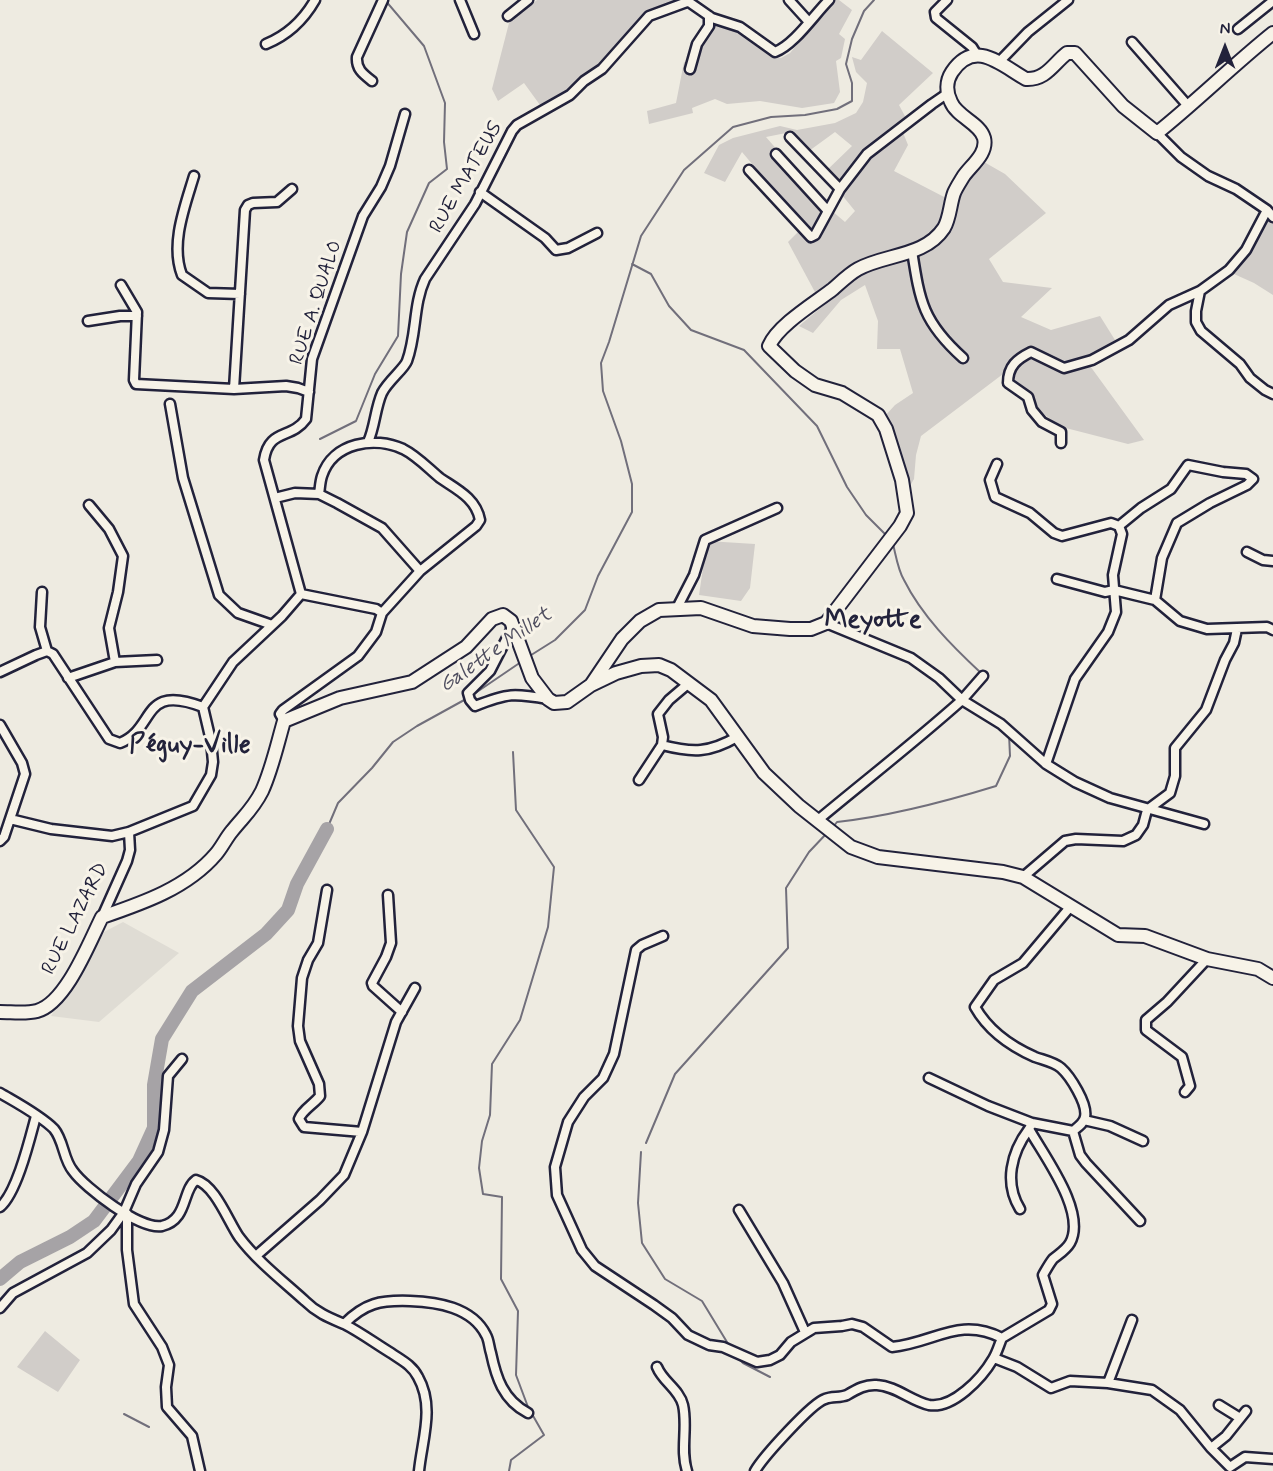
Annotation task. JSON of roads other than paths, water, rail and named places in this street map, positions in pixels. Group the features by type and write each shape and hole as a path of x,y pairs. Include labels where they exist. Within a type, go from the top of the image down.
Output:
{"street":[{"path":"266,44 280,38 296,26 315,0"},
{"path":"372,81 360,71 356,64 383,0"},
{"path":"460,0 474,33"},
{"path":"508,15 528,0"},
{"path":"789,0 809,22"},
{"path":"686,1 709,16 740,27 775,52 781,50 829,0"},
{"path":"947,0 935,12 936,18 972,46 977,55"},
{"path":"999,62 1028,32 1068,0"},
{"name":"RUE MATEUS","path":"368,442 373,432 382,394 393,375 406,363 416,325 420,291 425,279 475,204 517,125 570,95 584,81 602,69 649,16 686,1"},
{"path":"1238,29 1273,1"},
{"path":"690,69 697,44 709,26 709,16"},
{"path":"1156,133 1273,33"},
{"path":"1132,42 1189,107"},
{"path":"591,685 622,639 640,621 659,610 701,608 753,626 812,628 826,623 900,526 907,513 902,480 886,429 878,415 842,393 815,385 769,346 772,339 787,325 859,269 912,251 932,241 944,227 954,192 981,155 984,145 984,138 976,127 951,104 948,93 949,76 956,66 966,58 977,55 988,56 1026,79 1032,79 1043,77 1067,53 1075,53 1124,105 1181,157 1208,176 1236,189 1270,213 1229,270 1200,291 1169,305 1129,340 1092,360 1064,368 1031,352 1016,359 1008,373 1008,383 1028,397 1032,410 1042,422 1061,432 1061,443"},
{"path":"749,170 809,236 815,235 840,189 867,154 948,93"},
{"name":"RUE A. QUALO","path":"301,594 264,460 266,449 274,438 294,430 306,419 312,359 363,216 381,187 390,166 405,114"},
{"path":"790,137 840,189"},
{"path":"776,154 828,211"},
{"path":"194,176 180,224 179,255 182,275 208,293 240,294"},
{"path":"234,389 245,210 253,203 277,202 292,189"},
{"path":"480,192 545,238 556,250 568,248 597,233"},
{"path":"912,251 923,307 941,337 963,358"},
{"path":"121,285 136,308 134,380 136,384 234,389 286,386 309,392"},
{"path":"1200,291 1196,322 1201,331 1240,364 1250,378 1273,394"},
{"path":"88,321 137,316"},
{"path":"170,404 183,478 219,595 238,613 272,626"},
{"path":"102,916 161,895 204,866 218,852 232,830 249,814 270,772 284,722 280,714 358,656 376,632 382,613 420,571 476,526 480,520 469,498 429,470 415,456 390,444 368,442 347,448 331,460 321,477 319,494"},
{"path":"997,464 990,480 995,497 1030,513 1054,533 1062,536 1111,523 1119,526 1122,534 1113,575 1116,612 1108,632 1075,679 1046,764"},
{"path":"1119,526 1141,508 1172,489 1188,465 1246,474 1253,479 1248,485 1210,503 1177,523 1162,558 1155,600"},
{"path":"275,498 295,493 319,494 363,516 382,528 420,571"},
{"path":"89,505 109,529 123,556 118,592 109,628 115,662"},
{"path":"677,608 694,574 705,540 777,508"},
{"path":"1246,552 1263,560 1273,561"},
{"path":"1057,579 1105,592 1114,590 1155,600 1180,621 1207,629 1267,627 1273,630"},
{"path":"42,592 40,627 47,651"},
{"path":"10,819 51,829 112,836 129,832 193,806 211,775 213,762 211,741 202,707 233,662 272,626 301,594 376,609 382,613"},
{"path":"284,722 340,698 412,682 466,648 494,617 503,615 511,621 532,678 548,699 554,703 567,702 591,685 616,673 640,666 659,665 671,670 711,700 764,773 799,806 851,847 878,857 982,869 1023,878 1118,935 1144,936 1207,959 1258,969 1273,978"},
{"path":"511,621 511,630 490,671 468,693 468,697 475,706 501,695 517,694 548,699"},
{"path":"826,623 911,658 939,678 962,700 1001,724 1046,764 1099,794 1147,810 1204,824"},
{"path":"1023,878 1065,841 1076,839 1123,841 1136,835 1143,825 1147,810 1170,793 1175,776 1175,748 1206,710 1234,643 1237,629"},
{"path":"0,672 47,651 53,654 114,742 120,743 134,736 149,713 160,702 179,701 202,707"},
{"path":"68,678 115,662 157,660"},
{"path":"818,820 876,770 916,741 962,700 983,676"},
{"path":"639,780 662,745 663,737 658,714 669,700 689,683"},
{"path":"0,725 22,763 25,774 4,837 0,841"},
{"path":"662,745 692,751 723,745 737,736"},
{"name":"RUE LAZARD","path":"0,1012 35,1012 49,1007 63,988 82,957 127,861 130,850 129,832"},
{"path":"327,890 318,943 308,960 302,978 298,1026 300,1041 319,1083 320,1096 312,1106 301,1113 299,1119 304,1127 362,1132"},
{"path":"388,895 391,943 373,986 402,1012"},
{"path":"1071,906 1023,963 994,980 975,1007 982,1020 997,1034 1017,1049 1059,1067 1071,1080 1086,1109 1084,1120 1073,1131"},
{"path":"663,936 636,950 614,1054 603,1078 585,1097 568,1122 558,1149 555,1167 557,1195 582,1250 595,1266 672,1318 688,1335 757,1362 770,1360 780,1355 791,1342 814,1328 852,1324 863,1327 892,1347 905,1346 968,1328 990,1332 1002,1338"},
{"path":"1185,1092 1190,1086 1182,1056 1146,1030 1146,1020 1167,1002 1207,959"},
{"path":"257,1256 320,1200 344,1175 362,1132 389,1042 415,988"},
{"path":"0,1308 13,1293 87,1253 111,1230 136,1184 158,1152 164,1130 168,1076 182,1059"},
{"path":"929,1078 1030,1126 1073,1131"},
{"path":"0,1093 48,1124 56,1132 72,1171 94,1191 147,1225 162,1226 174,1219 181,1212 191,1183 196,1180 202,1182 210,1190 240,1238 307,1304 328,1319 344,1324 413,1369 426,1398 427,1427 419,1471"},
{"path":"0,1207 12,1187 27,1152 36,1116"},
{"path":"1084,1120 1110,1126 1143,1141"},
{"path":"1020,1209 1012,1197 1011,1170 1020,1140 1030,1126"},
{"path":"755,1471 777,1443 815,1404 825,1399 845,1396 866,1385 879,1384 929,1405 942,1404 979,1380 994,1358 1002,1338 1049,1310 1052,1304 1043,1275 1052,1261 1071,1242 1074,1228 1073,1212 1067,1193 1030,1126"},
{"path":"1073,1131 1080,1155 1140,1221"},
{"path":"739,1209 783,1283 805,1332"},
{"path":"123,1211 134,1304 162,1347 169,1365 166,1387 167,1407 192,1436 200,1471"},
{"path":"344,1324 355,1313 375,1302 428,1302 456,1308 475,1321 486,1335 498,1382 511,1400 528,1413"},
{"path":"1108,1383 1132,1320"},
{"path":"994,1358 1017,1367 1051,1388 1070,1381 1108,1383 1152,1390 1180,1410 1230,1467 1245,1457 1273,1459"},
{"path":"657,1367 661,1377 675,1388 682,1404 685,1427 683,1460 687,1471"},
{"path":"1219,1405 1240,1419"},
{"path":"1211,1448 1226,1436 1246,1411"}],"waterway":[{"path":"320,439 356,421 375,374 398,336 401,274 407,232 429,183 447,169 444,142 445,103 424,46 385,0"},
{"name":"Galette Millet","path":"528,657 555,640 585,610 598,576 632,512 632,484 621,441 603,391 601,363 641,236 684,170 733,127 771,117 805,115 837,109 852,101 852,83 846,64 852,39 864,11 874,0"},
{"path":"632,264 651,274 669,306 691,330 744,350 817,426 847,487 866,515 887,536"},
{"path":"893,544 897,563 911,593 949,641 981,673"},
{"name":"Galette Millet","path":"471,696 521,662"},
{"name":"Galette Millet","path":"327,829 338,803 372,768 393,742 466,699"},
{"path":"833,827 837,822 918,808 996,786 1010,756 1009,734"},
{"path":"509,1471 511,1460 544,1435 528,1407 516,1375 518,1311 501,1279 502,1197 483,1194 479,1168 482,1141 490,1115 492,1064 520,1020 548,927 554,867 516,810 513,752"},
{"name":"Galette Millet","path":"0,1279 20,1262 70,1237 94,1221 139,1161 154,1128 154,1085 162,1039 192,991 266,934 288,910 297,884 327,829"},
{"path":"646,1143 675,1074 788,948 786,888 809,852 827,833"},
{"path":"641,1152 638,1203 642,1243 665,1279 702,1301 730,1347"},
{"path":"739,1359 770,1377"},
{"path":"124,1414 149,1427"}],"district":[{"name":"Meyotte","path":"873,622"},
{"name":"Péguy-Ville","path":"190,747"}]}
